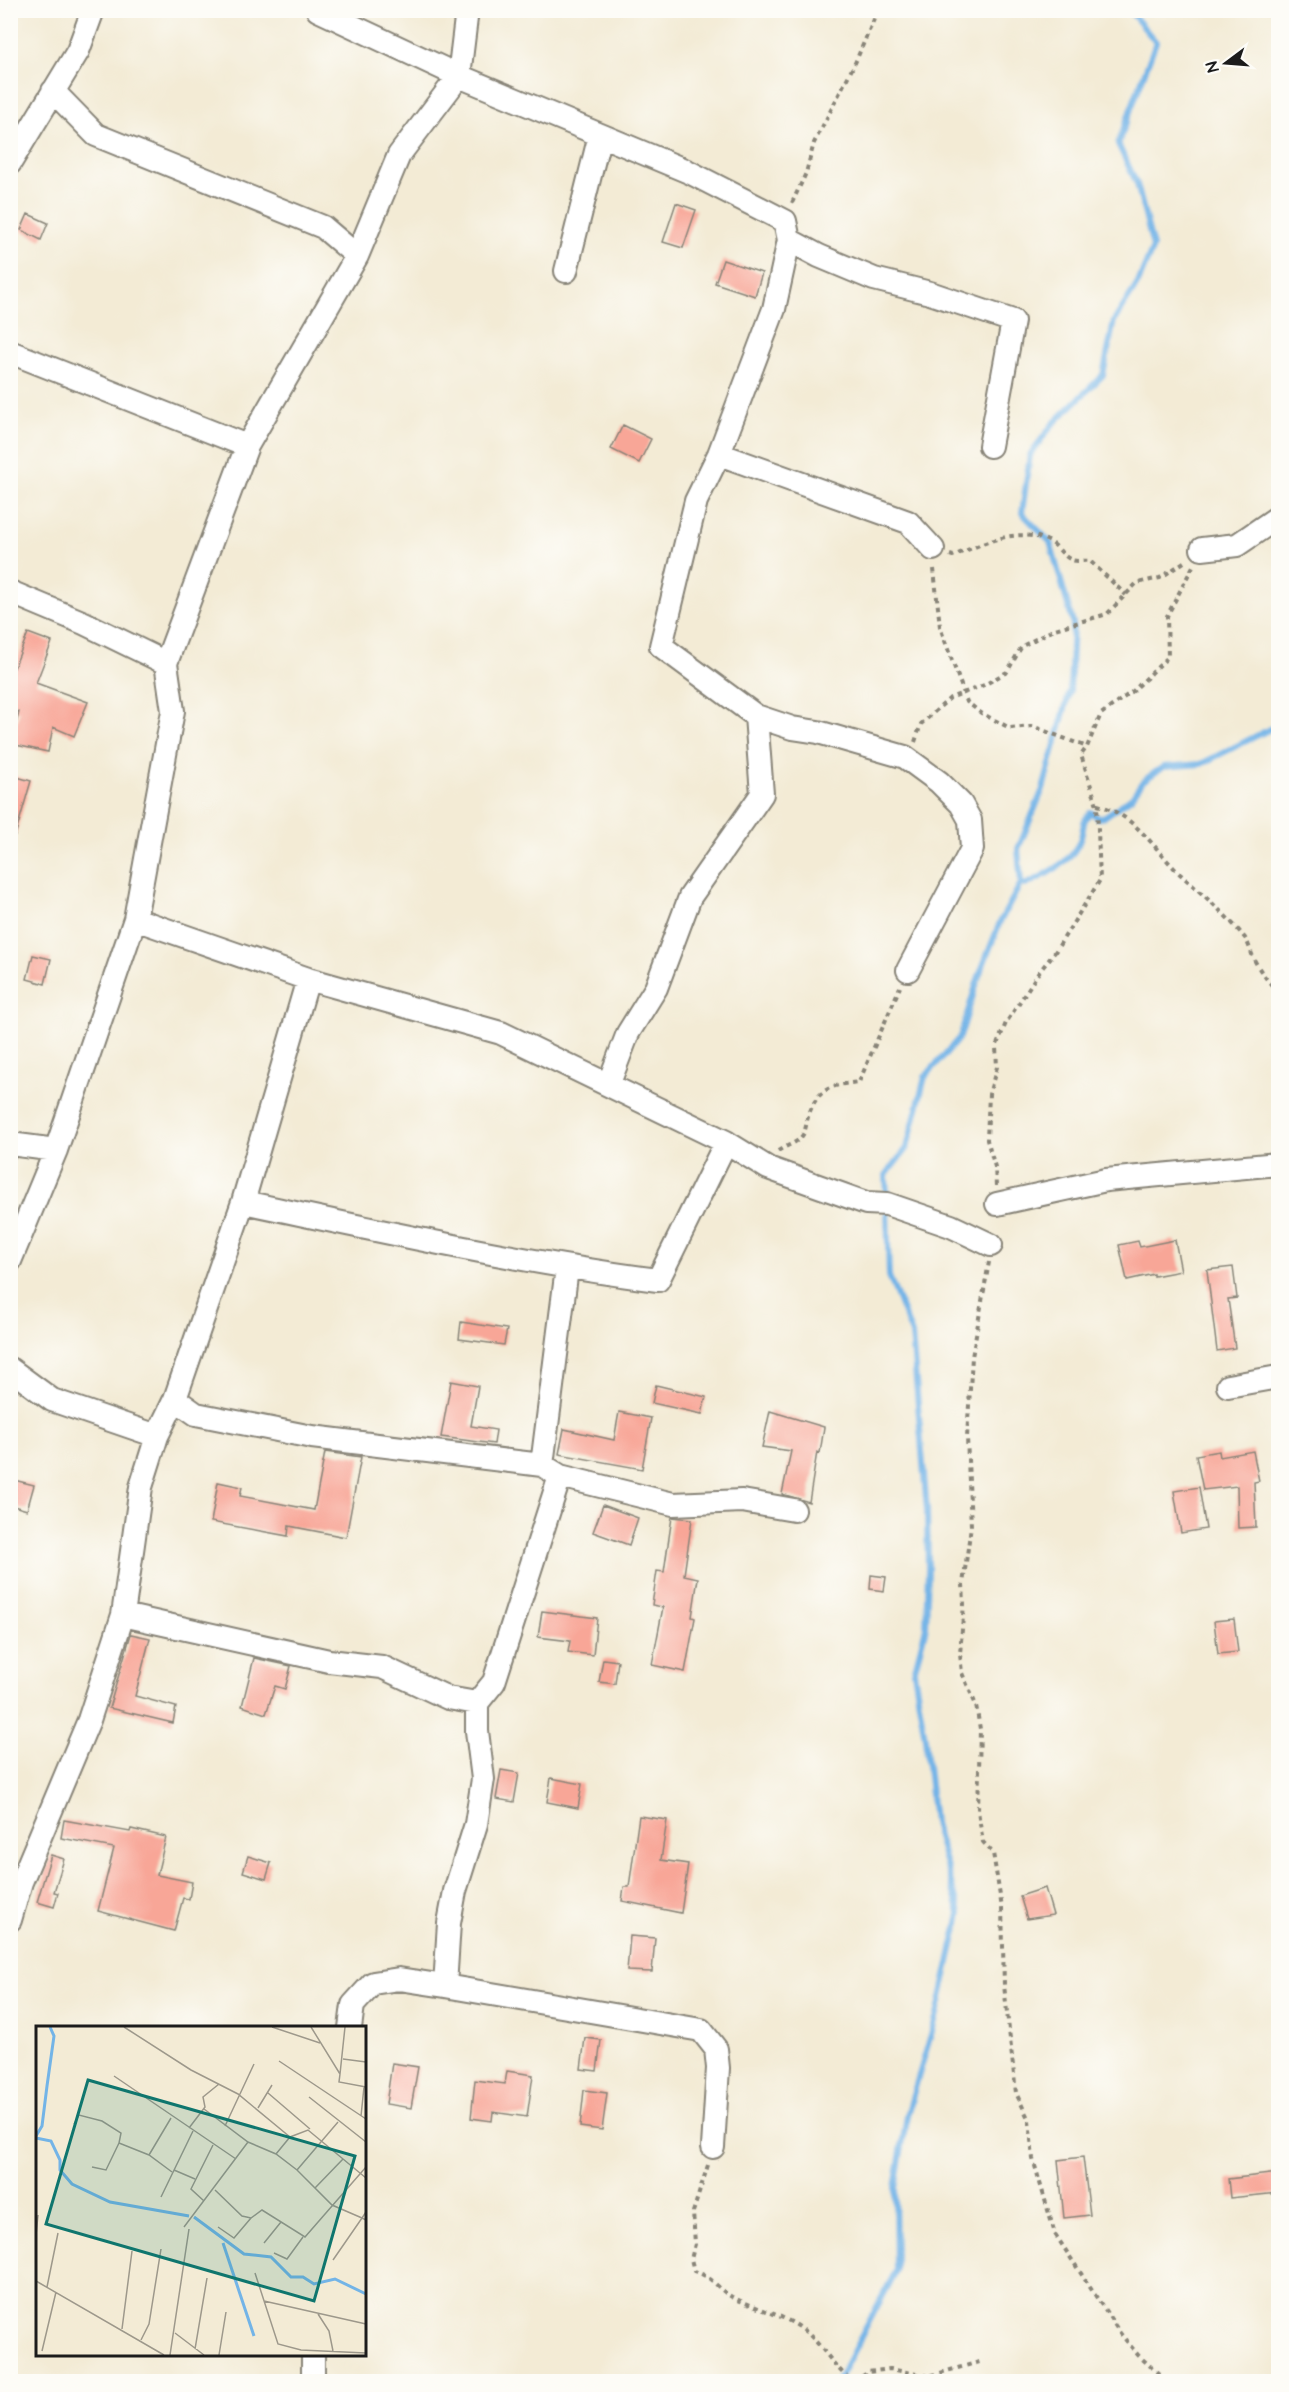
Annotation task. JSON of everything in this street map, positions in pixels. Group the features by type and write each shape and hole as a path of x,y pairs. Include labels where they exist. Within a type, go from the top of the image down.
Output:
{"street":[{"path":"10,163 78,51 93,10"},
{"path":"318,10 459,76 688,172 787,230 819,256 874,279 930,293 1013,321 990,446"},
{"path":"10,1261 56,1150 135,919 173,711 166,663 247,446 357,256 399,155 459,76 467,10"},
{"path":"53,91 96,135 323,227 357,256"},
{"path":"566,270 600,135"},
{"path":"787,230 774,309 719,454 696,501 661,646 756,716 792,728 818,732 905,757 939,782 961,804 970,820 972,849 908,970"},
{"path":"10,352 247,446"},
{"path":"719,454 908,522 933,549"},
{"path":"1202,549 1237,545 1278,517"},
{"path":"10,592 84,622 166,663"},
{"path":"609,1083 628,1033 656,988 690,897 762,794 756,716"},
{"path":"135,919 308,980 501,1033 609,1083 726,1142 768,1168 866,1203 887,1204 940,1222 991,1245"},
{"path":"10,1920 21,1882 89,1720 123,1615 141,1487 157,1436 175,1399 243,1202 308,980"},
{"path":"243,1202 420,1240 567,1268 658,1280 726,1142"},
{"path":"10,1144 56,1150"},
{"path":"997,1204 1106,1180 1278,1164"},
{"path":"446,1986 449,1923 455,1891 476,1824 483,1779 477,1731 477,1703 494,1682 551,1471 567,1268"},
{"path":"10,1369 52,1400 157,1436"},
{"path":"1228,1386 1278,1377"},
{"path":"175,1399 196,1414 312,1437 551,1471 673,1504 742,1501 794,1510"},
{"path":"123,1615 329,1661 381,1667 448,1698 477,1703"},
{"path":"350,2026 353,2005 373,1983 399,1979 701,2030 716,2049 718,2068 713,2147"},
{"path":"313,2356 313,2382"}],"path":[{"path":"787,230 814,143 855,63 878,10"},
{"path":"1086,747 1032,726 1010,728 981,713 967,702 940,627 933,549 952,556 984,542 1023,535 1050,542 1071,560 1090,561 1126,595"},
{"path":"905,757 915,742 921,724 950,698 1007,672 1023,646 1055,629 1107,614 1137,583 1160,578 1202,549"},
{"path":"997,1204 995,1167 987,1140 989,1094 998,1067 996,1047 1006,1023 1100,880 1097,805 1082,755 1101,714 1133,692 1168,657 1167,616 1202,549"},
{"path":"1097,805 1114,809 1137,827 1197,888 1246,940 1255,961 1278,992"},
{"path":"768,1168 779,1149 790,1146 803,1136 814,1100 823,1092 843,1084 859,1082 908,970"},
{"path":"991,1245 988,1278 972,1357 967,1437 971,1526 963,1584 964,1604 960,1654 962,1673 976,1705 980,1729 978,1811 983,1842 993,1853 1002,1908 1004,1985 1016,2093 1029,2120 1033,2159 1055,2234 1120,2333 1138,2355 1168,2382"},
{"path":"713,2147 693,2212 694,2271 709,2277 729,2295 805,2331 826,2352 842,2374 854,2382 868,2372 890,2369 929,2376 983,2361"}],"building":[{"path":"676,203 696,210 683,248 663,242"},
{"path":"28,214 48,223 41,240 21,230"},
{"path":"723,260 762,273 755,296 715,283"},
{"path":"623,425 651,439 639,463 611,449"},
{"path":"28,633 52,642 36,683 88,702 74,736 53,727 48,752 11,744 19,712 10,708 10,666 14,668"},
{"path":"10,775 31,781 15,836 10,835"},
{"path":"33,955 51,959 45,984 27,979"},
{"path":"1175,1240 1181,1271 1127,1280 1119,1245 1138,1241 1140,1247"},
{"path":"1233,1267 1237,1298 1228,1299 1235,1348 1217,1351 1207,1270"},
{"path":"461,1322 507,1329 504,1345 459,1339"},
{"path":"451,1381 478,1386 471,1426 496,1430 494,1444 441,1437"},
{"path":"656,1385 706,1397 702,1414 652,1403"},
{"path":"770,1411 824,1427 820,1453 817,1452 809,1502 782,1494 791,1451 762,1447"},
{"path":"619,1412 651,1418 642,1469 559,1454 564,1429 614,1440"},
{"path":"1219,1451 1220,1457 1253,1451 1259,1481 1254,1482 1256,1527 1238,1528 1237,1486 1203,1490 1196,1455"},
{"path":"325,1452 361,1457 346,1537 289,1526 288,1536 211,1522 218,1482 242,1487 240,1496 314,1510"},
{"path":"10,1479 34,1485 27,1510 10,1505"},
{"path":"1199,1487 1206,1529 1181,1533 1174,1491"},
{"path":"603,1505 638,1518 629,1545 593,1532"},
{"path":"672,1517 692,1519 684,1575 698,1578 692,1617 695,1618 685,1672 652,1665 663,1607 652,1605 657,1571 664,1572"},
{"path":"871,1575 886,1577 884,1591 870,1589"},
{"path":"542,1611 597,1618 593,1655 568,1652 570,1641 538,1637"},
{"path":"1234,1619 1238,1652 1218,1654 1214,1621"},
{"path":"131,1634 150,1638 135,1696 176,1707 173,1723 109,1708"},
{"path":"254,1658 291,1666 285,1689 275,1686 266,1714 242,1706"},
{"path":"603,1659 618,1661 615,1684 599,1682"},
{"path":"501,1770 519,1773 514,1802 496,1799"},
{"path":"551,1778 582,1784 578,1808 547,1802"},
{"path":"639,1816 667,1820 661,1860 688,1864 681,1913 622,1901 624,1887 629,1887"},
{"path":"64,1820 130,1832 131,1829 166,1837 157,1875 192,1882 189,1899 183,1898 174,1931 98,1911 114,1848 61,1838"},
{"path":"51,1855 64,1859 54,1892 58,1893 54,1907 37,1902"},
{"path":"248,1856 271,1863 266,1879 243,1872"},
{"path":"1045,1888 1053,1915 1027,1919 1020,1896"},
{"path":"630,1936 655,1938 652,1972 627,1971"},
{"path":"585,2038 601,2040 597,2071 581,2069"},
{"path":"392,2063 418,2067 411,2108 386,2104"},
{"path":"507,2071 533,2075 527,2117 493,2112 492,2121 471,2118 475,2080 505,2084"},
{"path":"584,2090 607,2093 602,2130 580,2127"},
{"path":"1083,2157 1090,2215 1064,2218 1058,2160"},
{"path":"1278,2173 1278,2193 1230,2198 1228,2179"}],"waterway":[{"path":"887,1199 886,1175 907,1148 925,1077 960,1037 979,976 1000,922 1021,883 1018,849 1043,789 1070,690 1073,623 1050,542 1022,513 1030,455 1052,425 1103,375 1114,321 1138,283 1153,247 1137,184 1118,144 1156,42 1129,10"},
{"path":"1021,883 1025,885 1059,866 1077,846 1084,821 1091,812 1098,818 1104,817 1132,797 1143,781 1163,767 1201,764 1278,725"},
{"path":"837,2382 896,2271 895,2188 907,2115 938,2011 960,1914 934,1823 925,1738 914,1672 926,1627 927,1510 912,1334 889,1276 887,1209"}]}
